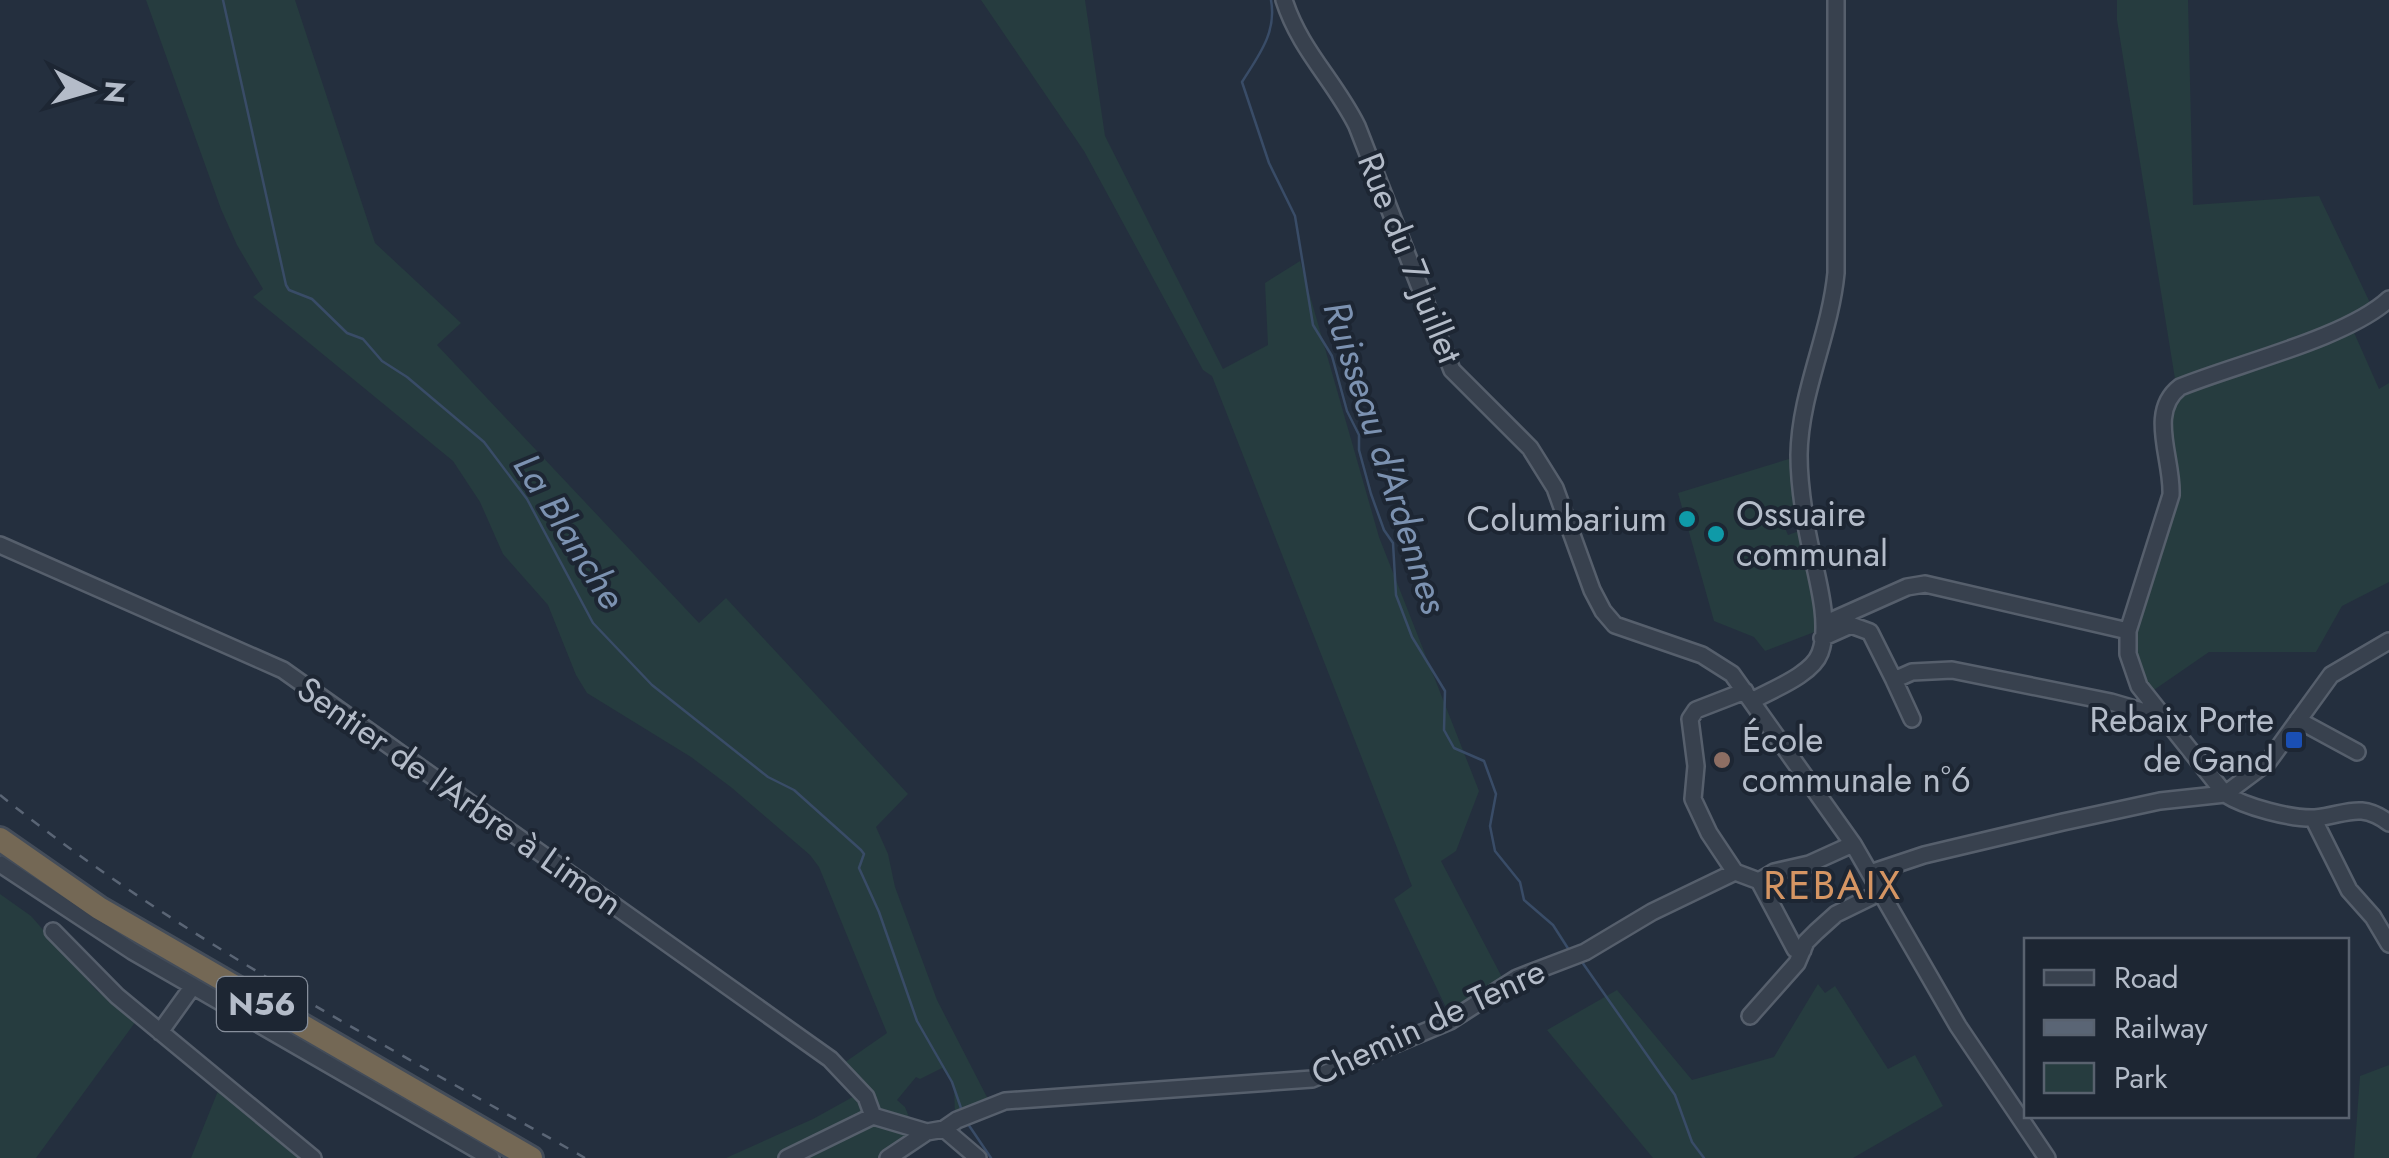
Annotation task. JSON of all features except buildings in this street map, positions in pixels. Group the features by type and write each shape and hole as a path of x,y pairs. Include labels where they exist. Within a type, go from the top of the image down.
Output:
{"highway":[{"name":"N56","path":"0,839 99,908 531,1158"}],"street":[{"name":"Rue du 7 Juillet","path":"1284,0 1293,30 1346,104 1357,126 1452,370 1530,448 1555,488 1603,610 1615,625 1633,634 1718,663 1749,696 1853,844 1958,1026 2044,1153"},
{"path":"1802,950 1788,939 1758,881 1735,872 1709,833 1693,799 1696,766 1690,719 1696,710 1749,696 1816,662 1822,650 1823,631 1799,457 1806,398 1834,297 1836,273 1836,0"},
{"path":"2389,299 2369,314 2180,387 2166,399 2162,420 2172,474 2171,495 2128,631 2132,670 2138,686 2225,794 2241,804 2313,818 2350,810 2375,813 2389,824"},
{"name":"Sentier de l'Arbre à Limon","path":"0,545 283,670 830,1058 866,1096 873,1116"},
{"path":"1823,631 1906,587 1925,584 2128,631"},
{"path":"1823,631 1851,625 1870,632 1912,719"},
{"path":"1870,873 2063,822 2160,801 2225,794 2268,762 2331,675 2381,650 2389,640"},
{"path":"1894,680 1912,672 1952,670 2111,702 2164,718"},
{"path":"2298,720 2357,752"},
{"path":"2313,818 2348,890 2373,917 2389,944"},
{"path":"1758,881 1853,844"},
{"path":"0,864 88,925 491,1158"},
{"name":"Chemin de Tenre","path":"888,1158 927,1132 944,1129 956,1120 1012,1100 1306,1081 1450,1020 1517,978 1577,956 1652,912 1735,872"},
{"path":"1750,1016 1797,963 1806,942 1836,914 1881,892"},
{"path":"53,931 117,996 313,1158"},
{"path":"160,1032 193,986"},
{"path":"787,1158 873,1116"},
{"name":"Chemin de Tenre","path":"873,1116 927,1132"},
{"path":"944,1129 978,1158"}],"green space":[{"path":"146,0 295,0 375,243 461,323 437,345 699,623 726,598 908,794 876,827 937,1000 990,1103 955,1117 954,1084 942,1068 920,1079 916,1077 897,1100 905,1107 916,1135 879,1158 726,1158 860,1093 841,1065 887,1033 819,867 810,855 691,757 587,693 548,605 503,554 480,502 453,461 253,297 263,289 221,209"},
{"path":"981,0 1085,0 1105,136 1223,369 1268,345 1265,283 1300,261 1379,537 1479,791 1456,851 1441,861 1505,983 1450,1016 1394,899 1412,886 1212,376 1203,370 1084,151"},
{"path":"2117,0 2188,0 2193,205 2319,196 2373,309 2176,385 2117,20"},
{"path":"2352,328 2379,389 2389,383 2389,582 2342,606 2316,652 2209,652 2151,692 2135,668 2130,643 2165,536 2164,420 2169,401 2216,379"},
{"path":"1792,458 1797,512 1781,518 1788,535 1802,530 1817,631 1765,651 1754,637 1714,621 1678,493"},
{"path":"0,894 31,916 97,991 139,1017 36,1158 0,1158"},
{"path":"1818,984 1825,993 1835,986 1888,1069 1915,1055 1943,1106 1853,1158 1653,1158 1547,1030 1617,990 1692,1080 1774,1057"},
{"path":"2389,1065 2389,1158 2354,1158 2360,1076"},
{"path":"220,1086 307,1158 191,1158"}],"waterway":[{"name":"La Blanche","path":"223,0 289,290 312,299 347,333 363,339 382,361 407,377 484,442 527,499 593,623 652,685 768,777 794,790 861,850 864,854 859,868 879,912 917,1021 952,1082 962,1111"},
{"name":"Ruisseau d'Ardennes","path":"1271,0 1269,33 1242,82 1269,163 1295,216 1313,325 1332,356 1347,411 1359,435 1371,494 1393,543 1396,595 1412,637 1445,691 1444,730 1454,748 1484,761 1496,794 1490,826 1495,851 1520,882 1524,900 1553,925 1569,950"},
{"name":"Ruisseau d'Ardennes","path":"1582,962 1675,1095 1692,1142 1704,1158"},
{"path":"968,1124 991,1158"}],"railway":[{"path":"0,795 139,897 211,943 585,1158"}],"place":[{"name":"Columbarium","path":"1687,519"},
{"name":"Ossuaire communal","path":"1716,534"},
{"name":"Rebaix Porte de Gand","path":"2294,740"},
{"name":"École communale n°6","path":"1722,760"}],"district":[{"name":"REBAIX","path":"1833,885"}]}
